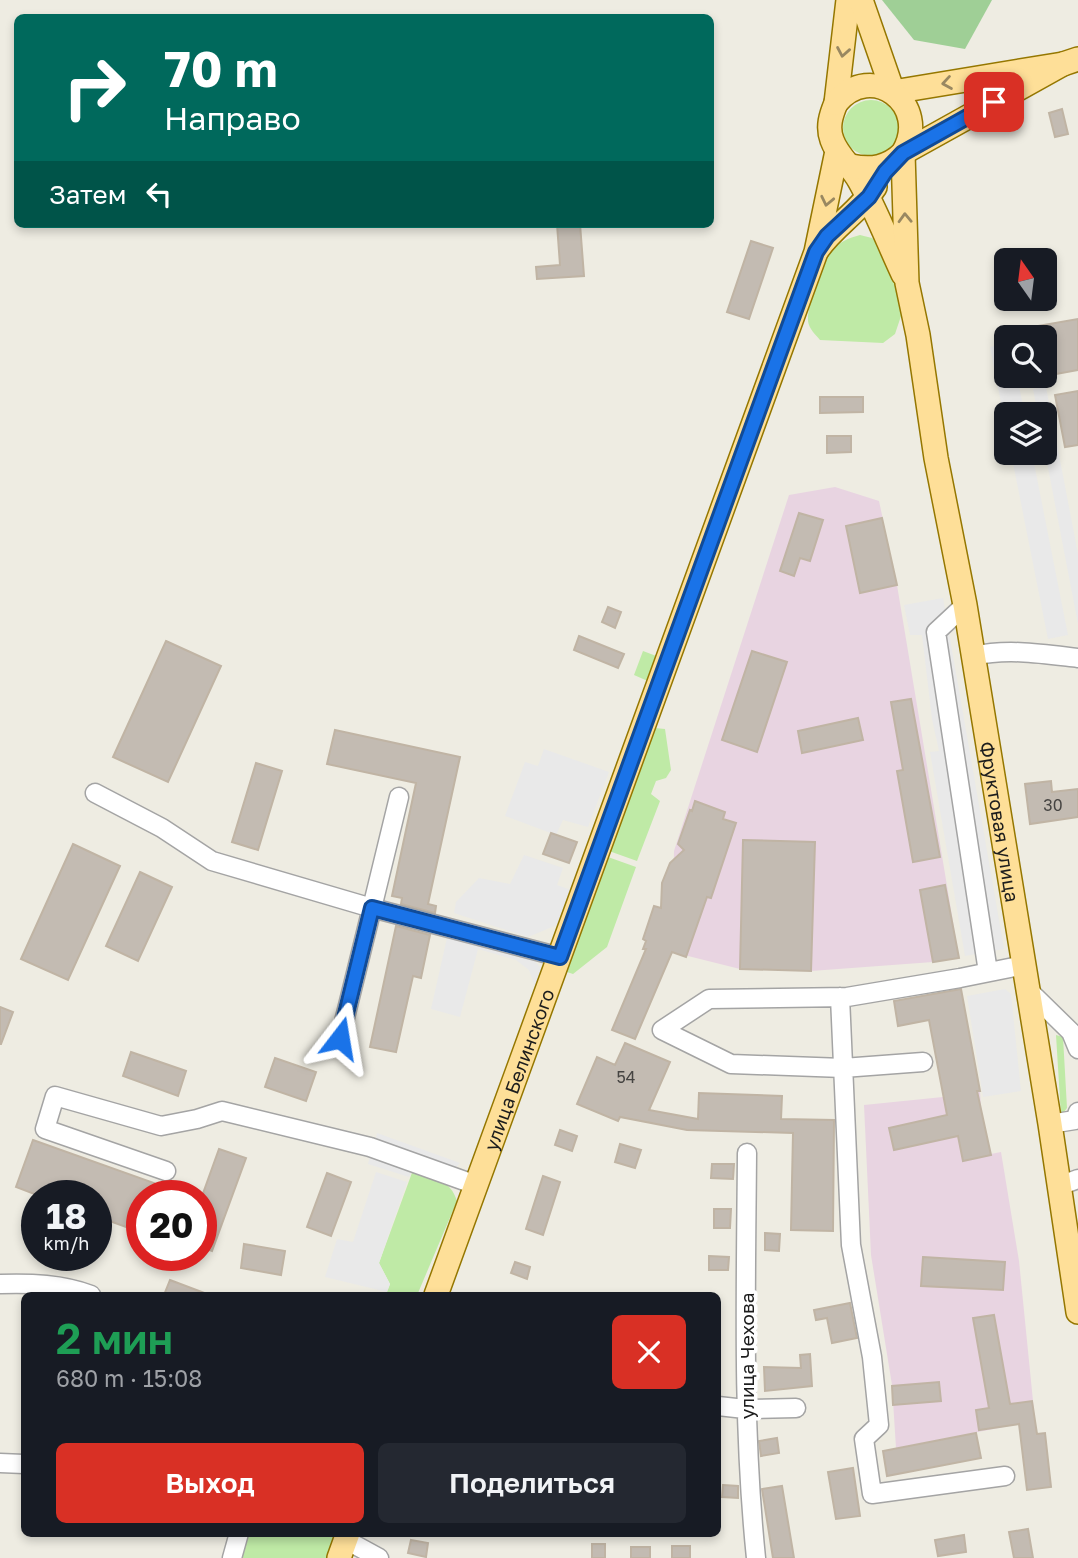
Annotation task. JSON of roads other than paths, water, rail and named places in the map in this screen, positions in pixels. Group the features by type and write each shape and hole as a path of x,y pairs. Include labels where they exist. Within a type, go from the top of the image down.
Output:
{"main road":[{"path":"848,0 836,103 830,128 844,158 886,173 1070,61"},
{"path":"861,0 893,92"},
{"path":"893,92 1070,61"},
{"path":"836,103 845,94 866,86 893,92 906,105 912,121 911,139 886,173 887,240 907,283"},
{"path":"844,158 886,173"},
{"name":"улица Белинского","path":"437,1292 822,244 844,158"},
{"path":"886,173 907,283"},
{"name":"улица Белинского","path":"822,244 886,173"},
{"path":"822,244 845,226 856,225 874,229 887,240"},
{"name":"Фруктовая улица","path":"907,283 918,335 936,458 974,656 1050,1124 1069,1182 1078,1312"}],"street":[{"path":"965,605 936,632 988,972"},
{"path":"974,656 988,652 1078,658"},
{"path":"95,793 162,828 212,861 372,908 560,957"},
{"path":"340,1038 399,797"},
{"path":"923,1062 844,1068 731,1064 662,1030 709,999 840,997 1024,965"},
{"path":"1028,990 1071,1032 1078,1049"},
{"path":"840,997 851,1245 872,1357 879,1425 864,1439 872,1494 1005,1476"},
{"path":"166,1171 46,1129 55,1097 161,1126 222,1111 370,1147 476,1185"},
{"path":"1050,1124 1075,1120 1078,1112"},
{"name":"улица Чехова","path":"747,1153 745,1409 749,1490 757,1558"},
{"path":"0,1284 72,1288 83,1292"},
{"path":"721,1406 745,1409 796,1408"},
{"path":"0,1463 21,1464"},
{"path":"232,1558 238,1537"},
{"path":"344,1544 379,1558"}]}
